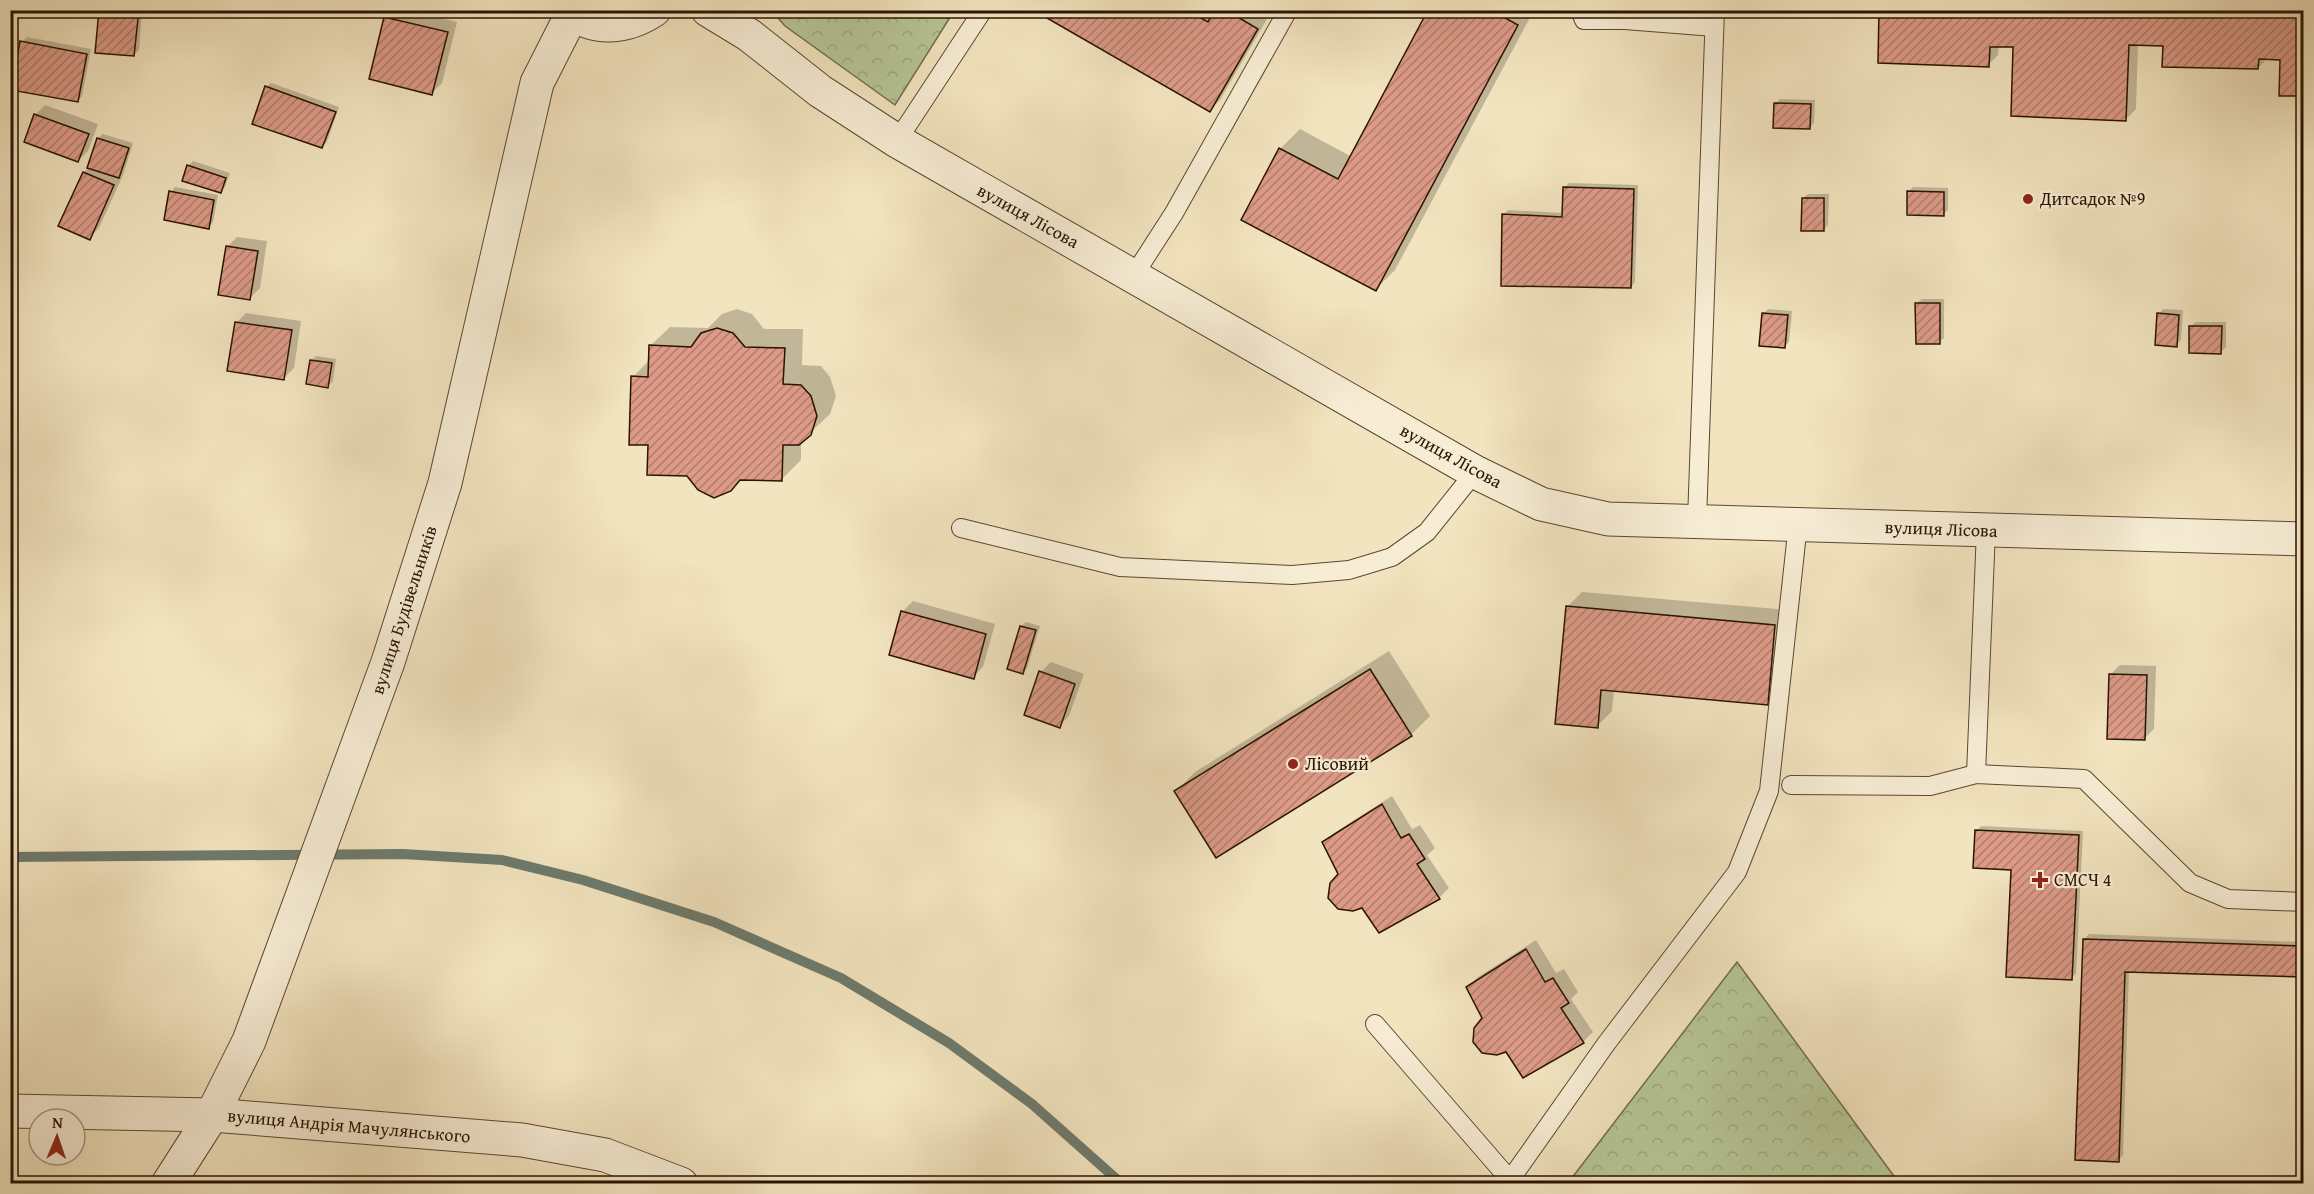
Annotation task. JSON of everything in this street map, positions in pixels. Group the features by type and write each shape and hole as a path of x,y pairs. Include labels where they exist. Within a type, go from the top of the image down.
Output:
{"street":[{"path":"570,12 593,24 616,26 639,21 654,10"},
{"name":"вулиця Лісова","path":"708,10 749,35 819,91 897,141 1475,472 1541,504 1608,519 2304,538"},
{"name":"вулиця Будівельників","path":"168,1184 212,1114 249,1041 388,662 445,483 537,83 570,12"},
{"name":"вулиця Андрія Мачулянського","path":"10,1110 212,1114 522,1140 605,1155 681,1184"}],"lane":[{"path":"897,141 983,10"},
{"path":"1134,275 1174,213 1288,10"},
{"path":"1580,10 1584,20 1714,19 1697,521"},
{"path":"961,528 1120,567 1292,574 1349,570 1392,557 1427,532 1475,472"},
{"path":"1375,1024 1510,1180 1606,1044 1737,872 1769,791 1798,524"},
{"path":"1976,774 1986,530"},
{"path":"1791,785 1930,786 1976,774 2084,779 2190,883 2228,899 2304,902"}],"green space":[{"path":"772,11 954,11 895,105 785,26"},
{"path":"1737,962 1899,1183 1568,1183"}],"building":[{"path":"99,10 139,10 134,56 95,53"},
{"path":"1033,10 1187,10 1208,22 1215,10 1226,10 1258,29 1210,112"},
{"path":"1428,10 1491,10 1518,25 1376,291 1241,220 1279,148 1338,179"},
{"path":"1879,10 2304,10 2304,96 2279,96 2280,60 2259,59 2258,69 2162,67 2163,46 2129,45 2126,121 2011,116 2013,47 1990,47 1989,67 1878,63"},
{"path":"384,17 448,32 432,95 369,79"},
{"path":"20,41 87,54 78,102 11,90"},
{"path":"265,86 336,112 322,148 252,124"},
{"path":"1774,103 1811,104 1810,129 1773,128"},
{"path":"34,114 89,134 78,162 24,142"},
{"path":"97,138 129,148 119,178 87,168"},
{"path":"187,165 226,178 221,193 182,181"},
{"path":"83,172 114,185 90,240 58,226"},
{"path":"1563,187 1634,189 1631,288 1501,286 1502,214 1562,217"},
{"path":"169,191 214,200 209,229 164,220"},
{"path":"1907,191 1944,192 1944,216 1907,215"},
{"path":"1802,198 1824,198 1824,231 1801,231"},
{"path":"226,246 258,251 250,300 218,295"},
{"path":"1915,303 1940,303 1940,344 1916,344"},
{"path":"1762,313 1788,315 1785,348 1759,346"},
{"path":"2157,313 2179,315 2177,347 2155,345"},
{"path":"235,322 292,330 284,380 227,371"},
{"path":"2189,326 2222,326 2221,354 2189,353"},
{"path":"717,328 733,333 745,347 785,348 783,384 801,385 811,396 817,416 811,435 799,445 783,445 782,481 740,480 731,491 714,498 698,490 687,476 647,475 648,445 629,445 631,376 648,377 649,345 691,347 701,333"},
{"path":"310,360 332,363 328,388 306,384"},
{"path":"1566,606 1775,625 1768,705 1601,690 1598,728 1555,724"},
{"path":"901,611 986,634 974,679 889,655"},
{"path":"1020,626 1036,630 1023,674 1007,669"},
{"name":"Лісовий","path":"1370,669 1412,736 1216,858 1174,791"},
{"path":"1039,671 1075,684 1060,728 1024,715"},
{"path":"2109,674 2147,675 2145,740 2107,739"},
{"path":"1382,804 1401,838 1409,834 1425,859 1417,864 1440,899 1379,933 1362,908 1353,911 1338,909 1328,898 1330,883 1338,874 1322,842"},
{"path":"1975,830 2079,835 2072,980 2006,977 2011,870 1973,868"},
{"path":"2083,939 2304,946 2304,977 2125,972 2119,1162 2075,1160"},
{"path":"1526,949 1545,982 1553,978 1569,1003 1561,1008 1584,1043 1523,1078 1506,1052 1497,1055 1482,1053 1473,1042 1474,1028 1482,1018 1466,987"}],"waterway":[{"path":"10,857 403,854 502,860 583,880 714,922 841,978 949,1043 1032,1104 1122,1184"}],"place":[{"name":"Дитсадок №9","path":"2028,199"},
{"name":"Лісовий","path":"1293,764"},
{"name":"СМСЧ 4","path":"2040,880"}]}
